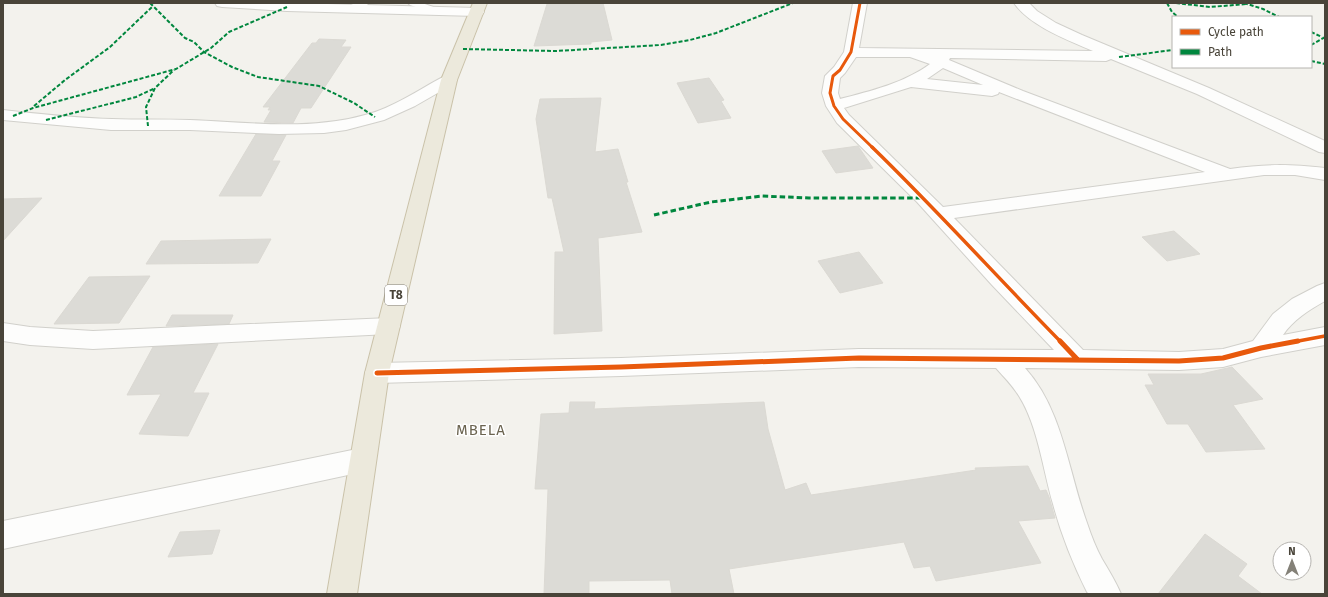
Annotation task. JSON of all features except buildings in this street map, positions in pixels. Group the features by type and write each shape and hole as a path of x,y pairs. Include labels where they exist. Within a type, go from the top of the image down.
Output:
{"highway":[{"name":"T8","path":"342,594 377,372 450,80 479,7"}],"street":[{"path":"222,3 287,7 433,10 479,7"},
{"path":"860,3 851,52 840,70 833,76 830,93 834,106 843,119 939,214 1000,280 1077,359"},
{"path":"1021,3 1030,13 1044,22 1119,57 1205,92 1325,148"},
{"path":"851,52 908,52 943,57 1062,54 1119,57"},
{"path":"834,106 909,82 930,71 943,57"},
{"path":"943,57 1017,94 1229,175"},
{"path":"6,117 99,124 189,125 282,130 313,130 339,126 375,117 450,80"},
{"path":"909,82 1017,94"},
{"path":"939,214 1264,170 1295,170 1325,174"},
{"path":"1261,348 1281,320 1300,305 1325,291"},
{"path":"3,332 30,336 93,340 389,326"},
{"path":"377,372 621,367 859,358 1178,361 1223,358 1261,348 1325,336"},
{"path":"1002,359 1018,376 1029,391 1050,440 1060,481 1083,550 1098,582 1106,594"},
{"path":"3,535 362,460"}],"lane":[{"path":"350,8 364,3"},
{"path":"413,3 433,10"}],"marked path":[{"path":"150,3 185,38 194,42 204,52 232,67 258,77 319,86 354,103 375,117"},
{"path":"463,49 556,51 622,49 661,45 681,42 716,33 793,3"},
{"path":"1167,3 1172,12 1177,16"},
{"path":"1176,3 1210,7 1247,4"},
{"path":"1244,3 1263,9 1277,16"},
{"path":"34,106 65,80 110,47 153,6"},
{"path":"13,116 33,108 176,69 211,48 229,32 287,7"},
{"path":"1312,32 1322,37"},
{"path":"1312,44 1325,37"},
{"path":"1119,57 1172,50"},
{"path":"1312,61 1325,64"},
{"path":"148,126 146,107 155,88 174,70"},
{"path":"46,120 136,97 155,88"},
{"path":"654,215 711,202 762,196 809,198 924,198"}],"cycle path":[{"path":"860,3 851,52 840,70 833,76 830,93 834,106 843,119 924,198 1000,280 1077,359"},
{"path":"377,373 621,367 859,358 1179,361 1223,358 1261,348 1325,336"}],"district":[{"name":"MBELA","path":"481,430"}]}
